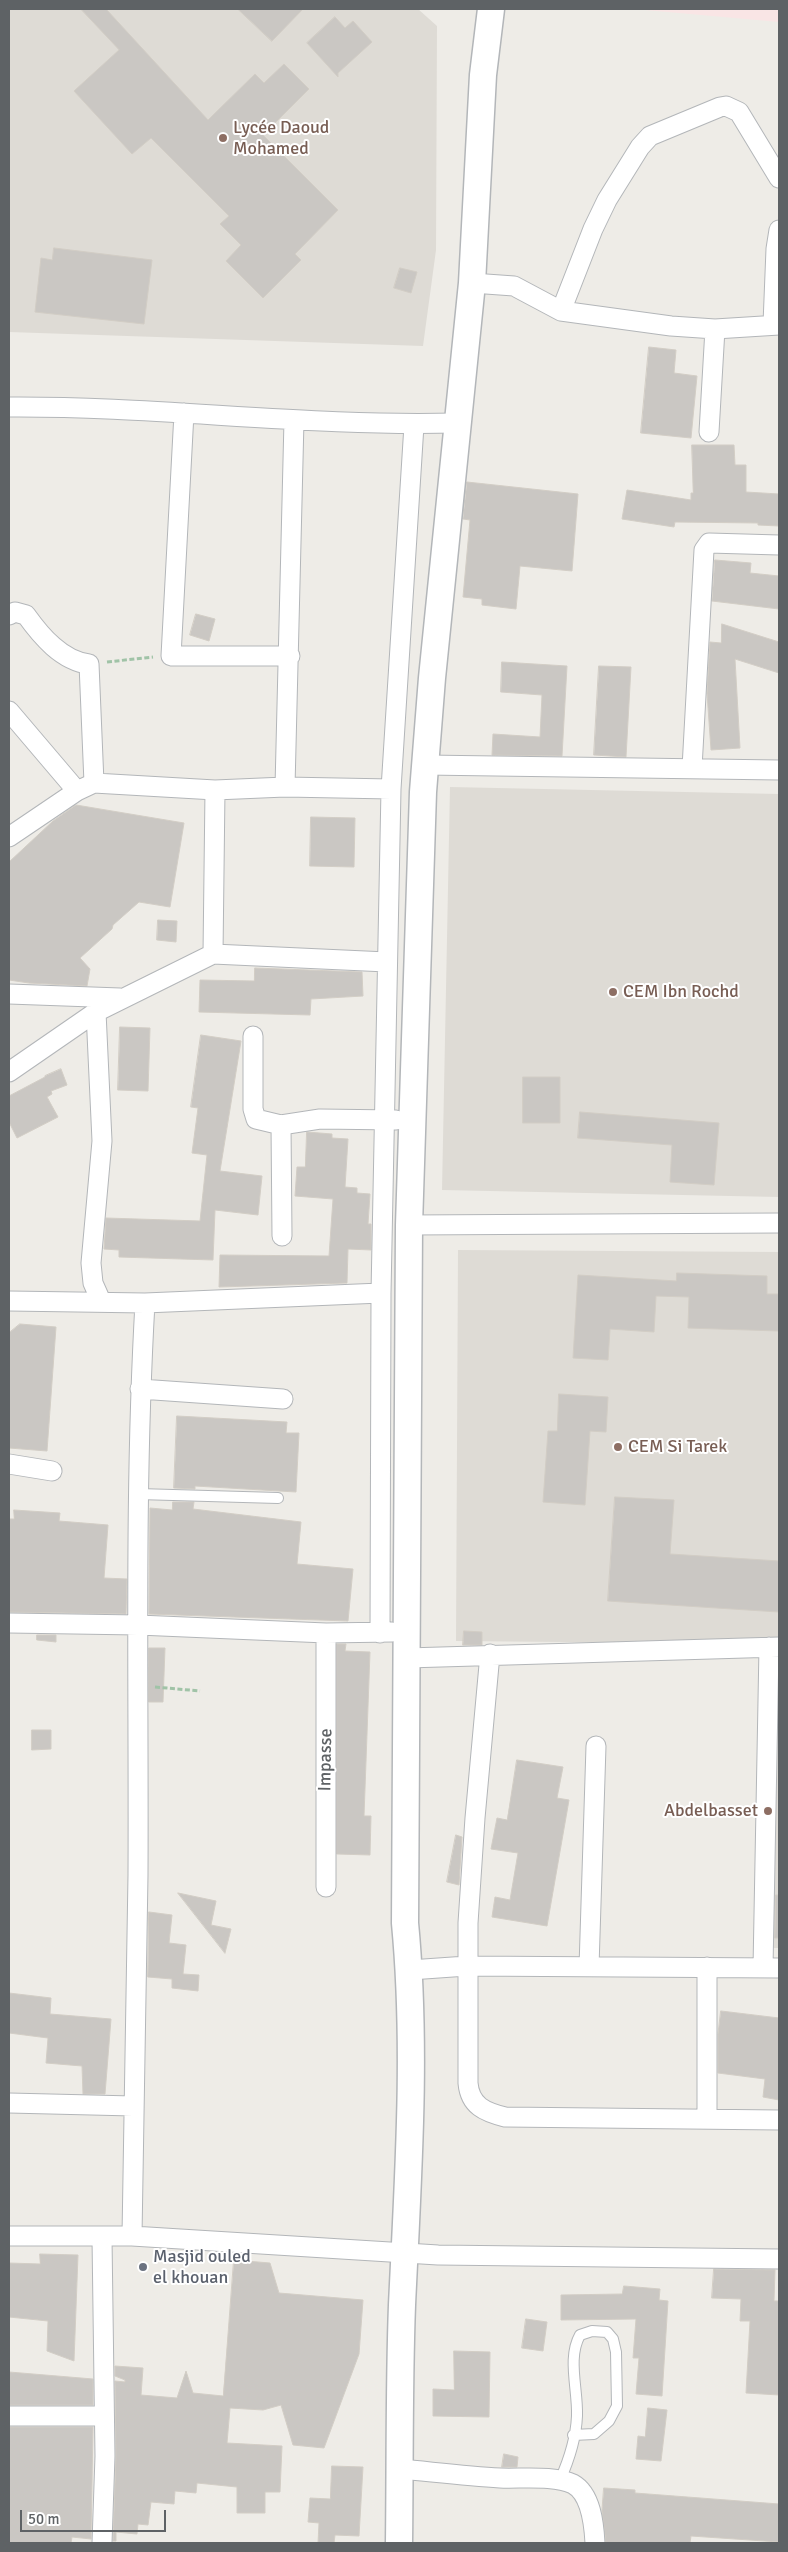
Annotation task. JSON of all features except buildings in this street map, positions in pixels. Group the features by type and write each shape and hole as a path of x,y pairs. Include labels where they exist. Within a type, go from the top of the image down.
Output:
{"main road":[{"path":"399,2543 400,2354 411,2057 410,1970 405,1922 409,1225 425,765 472,283 483,76 492,9"}],"street":[{"path":"561,311 587,243 607,200 632,160 650,136 726,106 739,112 779,178"},
{"path":"472,283 514,286 561,311 671,326 715,329 776,325 776,249 779,230"},
{"path":"708,432 715,329"},
{"path":"9,407 184,412 414,426 457,423"},
{"path":"184,412 171,656 290,656"},
{"path":"285,788 290,656 294,420"},
{"path":"380,1632 381,1293 391,790 414,426"},
{"path":"692,768 704,550 709,544 779,545"},
{"path":"9,616 15,612 26,615 43,638 78,663 89,664 94,783"},
{"path":"9,711 77,791"},
{"path":"425,765 779,770"},
{"path":"9,837 77,791 94,783 216,790 285,788 391,790"},
{"path":"213,954 216,790"},
{"path":"9,1072 96,1012 213,954 387,962"},
{"path":"9,994 121,998"},
{"path":"96,1012 102,1141 91,1263 93,1283 101,1301"},
{"path":"253,1036 253,1109 256,1119 281,1125 320,1118 412,1121"},
{"path":"281,1125 282,1236"},
{"path":"409,1225 779,1224"},
{"path":"9,1301 101,1301 145,1304 381,1293"},
{"path":"132,2236 138,1875 138,1494 140,1389 145,1304"},
{"path":"140,1389 283,1399"},
{"path":"9,1464 52,1471"},
{"path":"9,1623 138,1625 326,1633 407,1631"},
{"name":"Impasse","path":"326,1633 326,1887"},
{"path":"407,1658 490,1654 774,1647 771,1968 467,1966 410,1970"},
{"path":"490,1654 475,1818 467,1966 469,2094 474,2102 485,2112 505,2117 779,2120"},
{"path":"589,1967 596,1746"},
{"path":"707,1967 707,2119"},
{"path":"9,2102 133,2106"},
{"path":"9,2236 102,2238 132,2236 404,2251 438,2255 779,2259"},
{"path":"102,2238 104,2416 102,2543"},
{"path":"9,2416 104,2416"},
{"path":"400,2469 499,2478 560,2480 574,2484 583,2494 594,2527 595,2543"}],"lane":[{"path":"138,1494 278,1498"},
{"path":"560,2480 570,2458 573,2435 577,2416 574,2346 580,2335 592,2331 607,2332 614,2339 616,2352 617,2406 609,2421 594,2434 573,2435"}],"path":[{"path":"89,664 171,656"},
{"path":"137,1685 200,1691"}],"shaded area":[{"name":"Lycée Daoud Mohamed","path":"9,9 418,9 437,26 436,250 423,346 9,332"},
{"path":"634,9 779,9 779,22"},
{"name":"CEM Ibn Rochd","path":"450,787 779,794 779,1197 442,1190"},
{"name":"CEM Si Tarek","path":"458,1250 779,1252 779,1644 456,1641"},
{"name":"Abdelbasset","path":"761,1674 779,1674 779,1948 754,1948"}],"place":[{"name":"Lycée Daoud Mohamed","path":"223,138"},
{"name":"CEM Ibn Rochd","path":"613,992"},
{"name":"CEM Si Tarek","path":"618,1447"},
{"name":"Abdelbasset","path":"768,1811"},
{"name":"Masjid ouled el khouan","path":"143,2267"}]}
